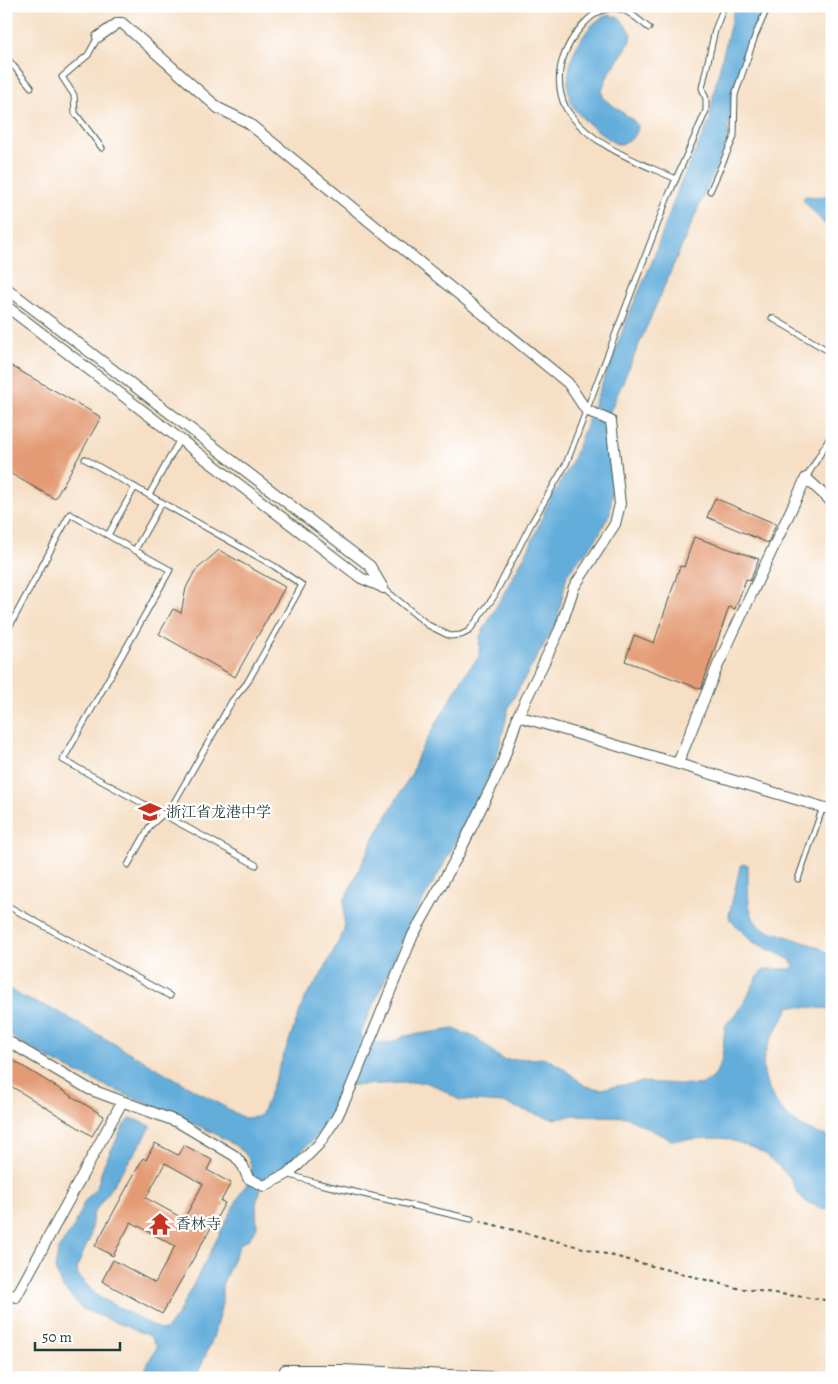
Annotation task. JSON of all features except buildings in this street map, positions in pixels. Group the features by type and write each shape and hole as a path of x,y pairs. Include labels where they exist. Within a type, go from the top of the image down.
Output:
{"street":[{"path":"6,1040 89,1089 178,1122 236,1156 248,1178 264,1186 287,1174 319,1144 336,1117 351,1086 413,936 458,856 495,780 506,754 518,716 560,629 574,587 613,528 620,504 611,421 586,410 568,383 247,122 218,108 122,23 118,23 98,37"},
{"path":"6,288 370,566 383,588"},
{"path":"6,306 361,578 383,588"},
{"path":"678,763 718,665 806,478 832,502"},
{"path":"518,716 828,808"},
{"path":"6,1293 16,1297 122,1102"},
{"path":"285,1370 342,1370 512,1378"}],"lane":[{"path":"383,588 428,625 445,634 456,636 469,631 493,598 530,524 566,464 676,179 706,111 706,99 702,88 715,30 724,6"},
{"path":"710,191 734,137 735,95 755,36 768,6"},
{"path":"649,28 622,9 612,8 595,14 584,23 565,53 560,70 560,85 568,110 592,136 608,147 676,179"},
{"path":"98,37 88,55 62,77 74,95 74,114 102,148"},
{"path":"6,57 31,87"},
{"path":"772,318 832,353"},
{"path":"806,478 832,434"},
{"path":"149,495 180,439"},
{"path":"86,459 274,566 302,585 247,683 232,701 172,806 150,826 128,865"},
{"path":"108,535 135,487"},
{"path":"135,550 162,502"},
{"path":"6,632 70,514 170,570 62,760 256,865"},
{"path":"798,879 828,808"},
{"path":"6,905 170,996"},
{"path":"287,1174 320,1184 471,1219"}],"path":[{"path":"471,1219 737,1288 832,1301"}],"water":[{"path":"735,6 765,6 747,46 733,89 726,144 605,423 613,485 610,513 597,538 567,575 557,622 509,706 499,749 491,772 443,866 410,923 360,1035 366,1042 391,1043 404,1036 454,1029 477,1038 503,1060 546,1058 563,1068 585,1086 600,1089 642,1082 701,1085 714,1077 722,1060 725,1026 744,1003 758,975 766,969 790,969 795,966 789,959 751,941 730,920 729,915 740,867 743,864 748,865 750,910 758,924 764,929 819,947 832,957 832,1009 790,1006 766,1050 764,1067 771,1095 784,1112 800,1126 832,1137 832,1208 822,1209 805,1201 798,1194 789,1176 767,1156 756,1149 728,1139 671,1140 626,1117 574,1115 555,1119 544,1117 503,1103 459,1100 438,1087 424,1082 342,1086 335,1112 327,1125 300,1153 263,1183 256,1204 257,1227 249,1239 240,1244 222,1285 222,1304 213,1338 196,1378 139,1378 157,1347 150,1336 82,1309 62,1287 55,1269 58,1250 75,1225 84,1202 97,1187 104,1164 124,1125 131,1118 151,1126 93,1214 90,1238 77,1267 78,1276 99,1297 161,1330 166,1330 178,1314 248,1182 251,1173 249,1159 239,1148 216,1134 78,1073 6,1033 6,987 24,998 55,1010 244,1118 258,1117 264,1109 304,1000 321,975 344,931 344,901 375,836 412,773 419,753 467,671 479,657 480,636 530,546 547,506 571,464 629,314 652,262 680,184 710,120 714,91"},
{"path":"608,15 620,18 632,34 630,42 608,76 602,92 604,99 633,120 638,126 634,136 621,144 612,142 583,119 573,106 568,91 569,71 575,50 591,26"},
{"path":"832,192 832,227 828,228 803,200 805,196 822,197"}],"place":[{"name":"浙江省龙港中学","path":"150,812"},
{"name":"香林寺","path":"160,1224"}]}
